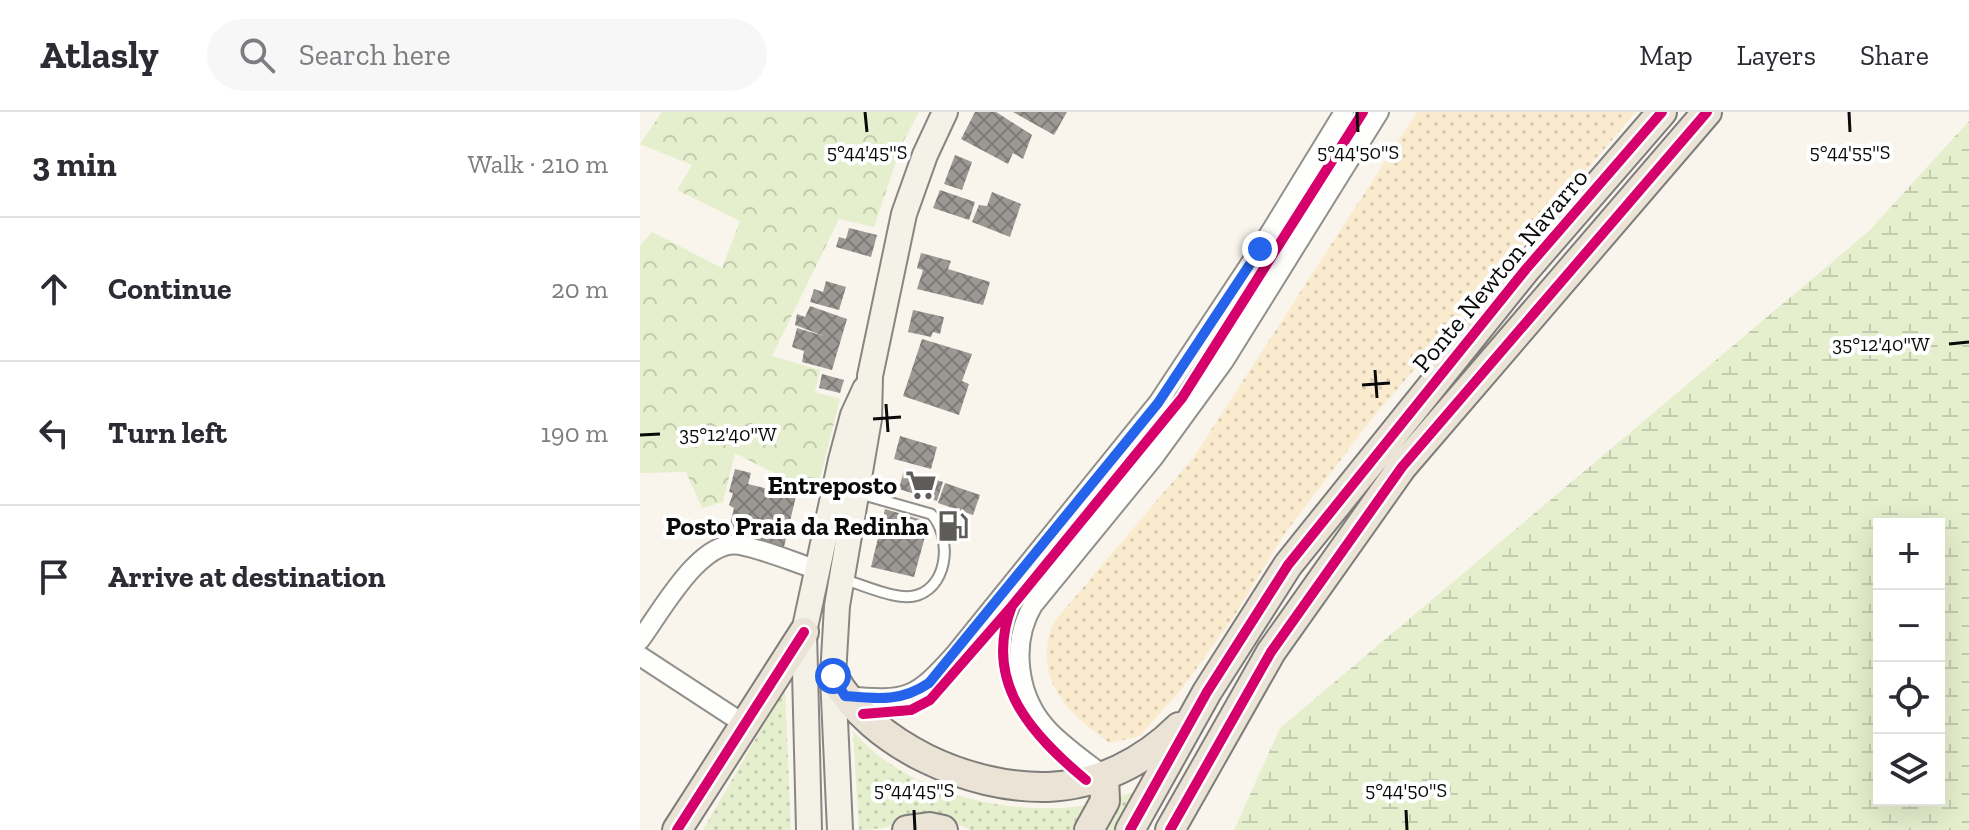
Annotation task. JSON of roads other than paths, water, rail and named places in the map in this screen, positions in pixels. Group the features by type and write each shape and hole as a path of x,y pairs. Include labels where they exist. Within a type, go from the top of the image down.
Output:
{"main road":[{"path":"840,830 841,579 869,419 870,376 904,214 925,155 945,112"},
{"name":"Ponte Newton Navarro","path":"1207,692 1288,565 1352,483 1662,112"},
{"name":"Ponte Newton Navarro","path":"1170,830 1271,652 1402,467 1707,112"},
{"path":"1641,135 1666,161"},
{"path":"809,830 804,638 853,415 870,376"},
{"path":"677,830 744,724 804,638"},
{"path":"839,686 881,731 916,753 984,779 1047,787 1104,776 1163,743 1207,692"},
{"path":"1130,830 1207,692"},
{"path":"1089,830 1105,801 1104,776"},
{"path":"907,830 943,830"}],"street":[{"path":"839,686 894,699 910,696 929,683 956,653 1158,403 1260,249 1344,112"},
{"path":"1104,776 1048,730 1029,697 1019,668 1018,645 1022,623 1033,605 1154,457 1224,361 1379,112"},
{"path":"640,640 702,557 716,547 740,545 818,570"},
{"path":"640,656 744,724"}],"lane":[{"path":"841,579 905,596 918,595 935,580 946,550 945,536 931,514 857,493"}],"place":[{"name":"Entreposto","path":"921,485"},
{"name":"Posto Praia da Redinha","path":"953,526"}]}
